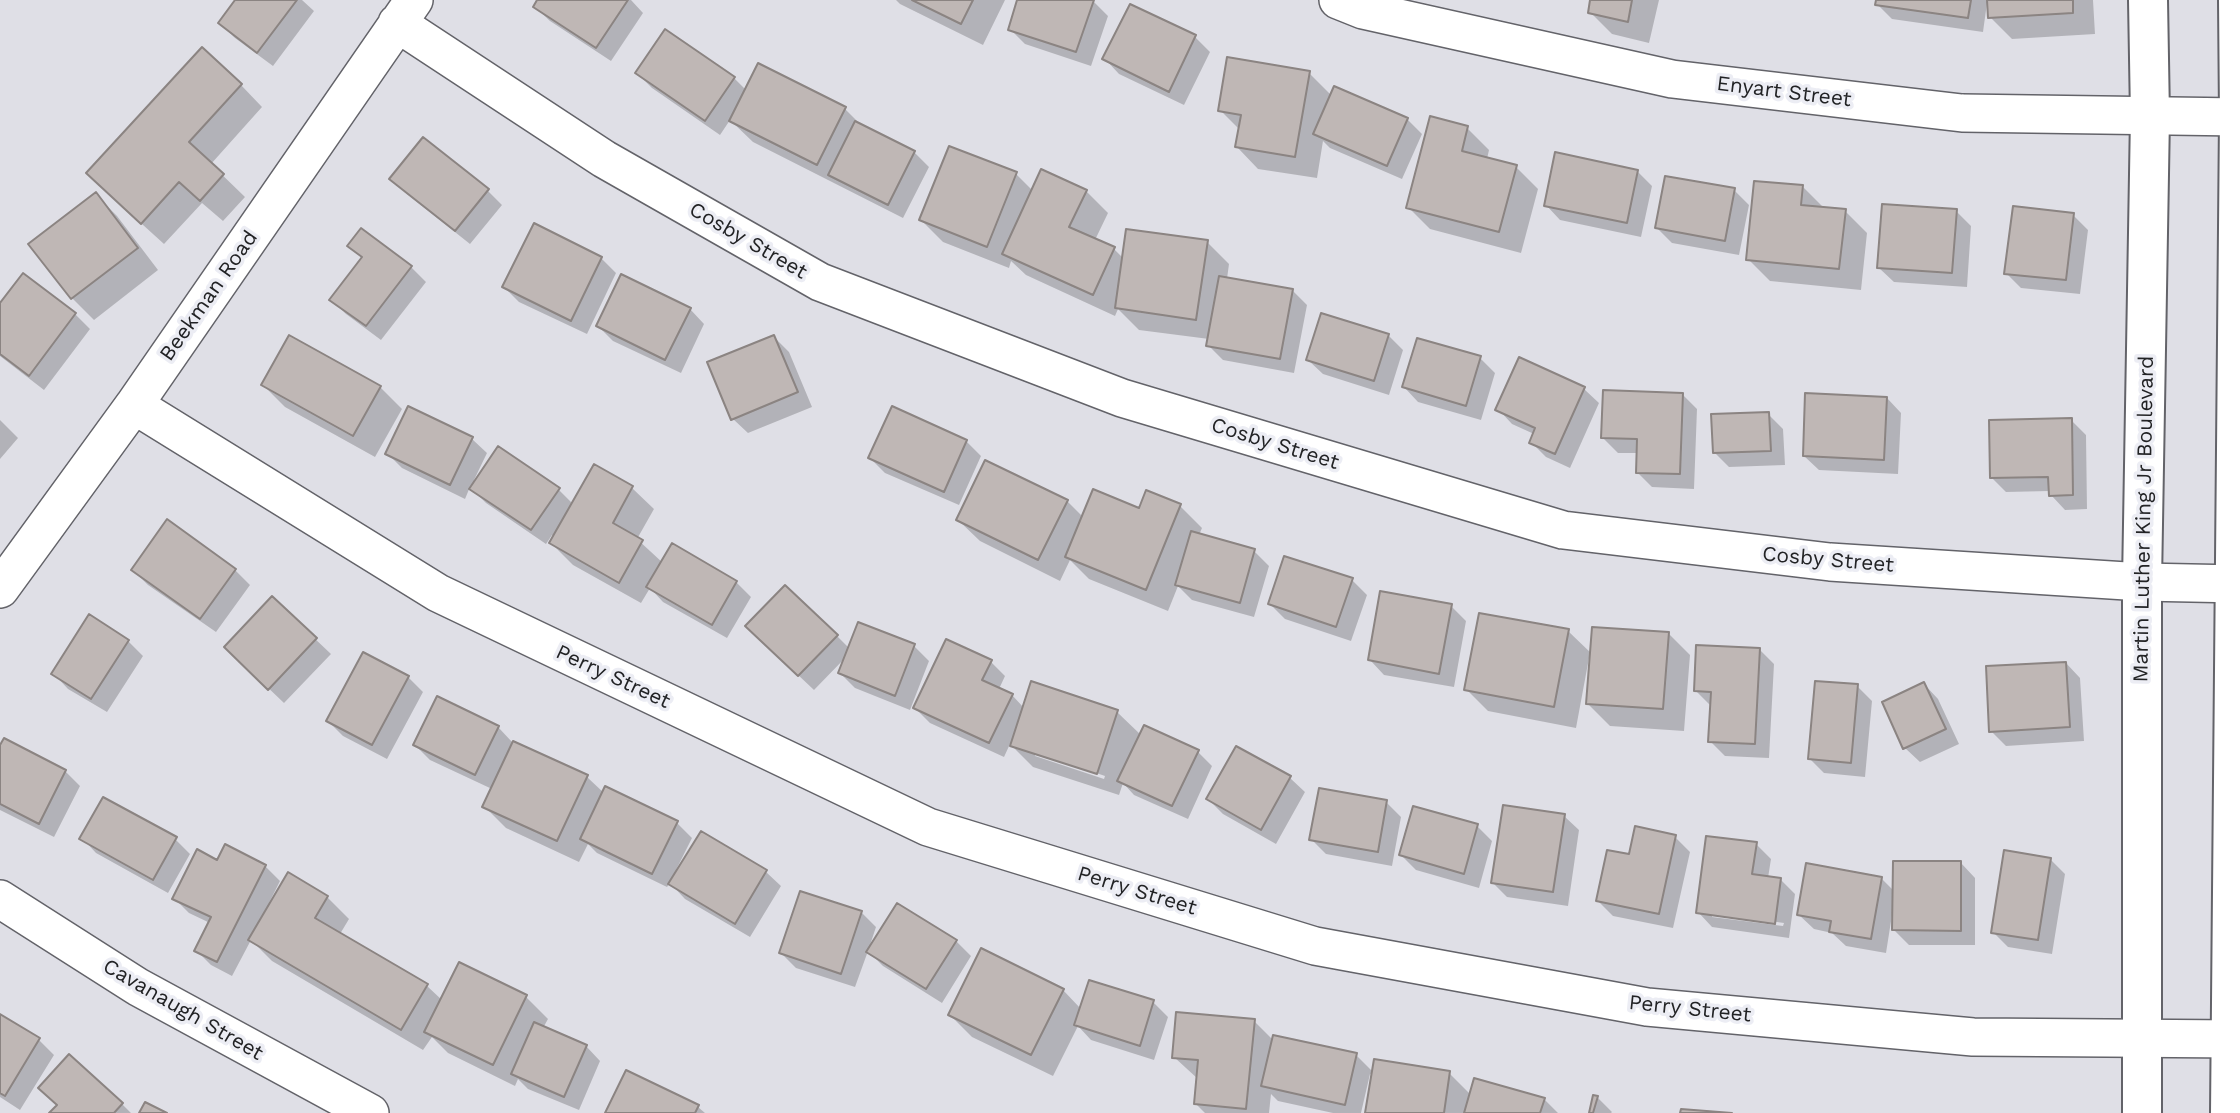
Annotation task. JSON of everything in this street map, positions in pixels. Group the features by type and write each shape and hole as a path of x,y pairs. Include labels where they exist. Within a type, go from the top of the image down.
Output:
{"main road":[{"name":"Martin Luther King Jr Boulevard","path":"2142,1113 2142,582 2150,116 2148,0"},
{"path":"2230,1113 2235,1039 2238,0"}],"street":[{"name":"Enyart Street","path":"1338,0 1363,10 1672,79 1962,113 2239,117"},
{"name":"Beekman Road","path":"0,589 134,405 406,12"},
{"name":"Cosby Street","path":"406,12 604,159 820,282 1122,398 1563,530 1830,562 2142,582 2238,584"},
{"name":"Perry Street","path":"134,405 438,593 929,827 1315,946 1647,1007 1973,1037 2235,1039"},
{"name":"Cavanaugh Street","path":"0,899 138,987 370,1113"}],"building":[{"path":"235,0 297,0 257,53 218,23"},
{"path":"537,0 628,0 596,48 533,7"},
{"path":"912,0 973,0 961,24"},
{"path":"1017,0 1094,0 1076,52 1008,30"},
{"path":"1590,0 1632,0 1628,22 1588,13"},
{"path":"1876,0 1971,0 1968,18 1875,5"},
{"path":"1987,0 2073,0 2073,13 1988,18"},
{"path":"1130,4 1196,35 1169,92 1102,59"},
{"path":"665,29 735,77 705,121 635,73"},
{"path":"202,47 242,84 189,142 224,174 200,201 179,182 141,224 86,173"},
{"path":"1227,57 1310,71 1295,157 1235,147 1241,115 1218,111"},
{"path":"758,63 846,107 817,165 729,121"},
{"path":"1334,86 1408,118 1387,166 1313,134"},
{"path":"1430,116 1468,126 1462,151 1517,165 1499,232 1406,208"},
{"path":"855,121 915,151 888,205 828,175"},
{"path":"423,137 489,189 455,231 389,179"},
{"path":"949,146 1017,172 987,247 919,220"},
{"path":"1555,152 1638,170 1627,223 1544,206"},
{"path":"1041,169 1087,190 1069,227 1115,247 1093,295 1002,254"},
{"path":"1665,176 1735,188 1725,241 1655,228"},
{"path":"1754,181 1803,185 1801,205 1846,209 1839,269 1746,260"},
{"path":"96,192 138,248 71,299 28,244"},
{"path":"1882,204 1957,209 1952,273 1877,268"},
{"path":"2013,206 2074,213 2066,280 2004,274"},
{"path":"534,223 602,257 571,321 502,287"},
{"path":"361,228 412,266 366,326 329,300 362,257 347,246"},
{"path":"1126,229 1208,240 1196,320 1115,308"},
{"path":"23,273 76,313 29,376 0,354 0,303"},
{"path":"621,274 691,308 665,360 596,326"},
{"path":"1219,276 1293,289 1280,359 1206,346"},
{"path":"1321,313 1389,334 1374,381 1306,360"},
{"path":"289,335 381,386 353,436 261,385"},
{"path":"774,335 798,392 731,420 707,362"},
{"path":"1417,338 1481,356 1466,406 1402,387"},
{"path":"1519,357 1585,387 1555,454 1529,443 1535,428 1495,410"},
{"path":"1603,390 1683,393 1680,474 1636,473 1637,439 1601,438"},
{"path":"1805,393 1887,397 1884,460 1803,456"},
{"path":"408,406 473,437 450,485 385,454"},
{"path":"892,406 967,440 944,492 868,458"},
{"path":"1769,412 1771,451 1713,453 1711,414"},
{"path":"2072,418 2073,495 2049,496 2048,477 1990,478 1989,420"},
{"path":"498,446 560,488 531,530 469,489"},
{"path":"985,460 1068,500 1038,560 956,520"},
{"path":"594,464 633,486 613,523 643,540 619,583 549,543"},
{"path":"1093,489 1139,508 1146,490 1181,504 1146,590 1065,557"},
{"path":"167,519 236,569 200,619 131,570"},
{"path":"1191,531 1255,549 1240,603 1175,585"},
{"path":"672,543 737,581 712,625 646,587"},
{"path":"1284,556 1353,578 1336,627 1268,604"},
{"path":"785,585 838,635 798,676 745,626"},
{"path":"1380,591 1452,604 1439,674 1368,660"},
{"path":"272,596 317,638 268,690 224,647"},
{"path":"1479,613 1569,629 1554,707 1464,690"},
{"path":"89,614 129,640 91,699 51,674"},
{"path":"858,622 915,644 895,696 838,673"},
{"path":"1592,627 1669,632 1663,709 1586,704"},
{"path":"946,639 992,660 982,680 1013,694 989,743 913,708"},
{"path":"1696,645 1760,648 1755,744 1708,742 1711,692 1694,691"},
{"path":"363,652 409,676 372,745 326,721"},
{"path":"2066,662 2070,727 1989,732 1986,666"},
{"path":"1031,681 1118,710 1097,774 1010,746"},
{"path":"1815,681 1858,684 1851,763 1808,759"},
{"path":"1924,682 1946,729 1903,749 1882,702"},
{"path":"437,696 499,726 475,775 413,745"},
{"path":"1144,725 1199,750 1172,806 1117,781"},
{"path":"4,738 66,770 39,824 0,804 0,745"},
{"path":"513,741 588,775 557,841 482,807"},
{"path":"1236,746 1291,776 1261,830 1206,799"},
{"path":"605,786 678,821 652,874 580,839"},
{"path":"1319,788 1387,800 1378,852 1309,840"},
{"path":"103,797 177,837 153,880 79,839"},
{"path":"1503,805 1565,814 1553,892 1491,883"},
{"path":"1413,806 1478,824 1464,874 1399,855"},
{"path":"1635,826 1676,835 1659,914 1596,901 1607,850 1629,854"},
{"path":"701,831 767,870 735,924 668,884"},
{"path":"1706,836 1757,842 1752,874 1781,878 1775,924 1696,913"},
{"path":"225,844 266,865 217,962 194,951 211,917 172,899 197,849 217,860"},
{"path":"2004,850 2051,858 2038,940 1991,933"},
{"path":"1893,861 1961,861 1961,931 1892,930"},
{"path":"1806,863 1882,877 1871,939 1829,932 1831,921 1797,915"},
{"path":"288,872 328,896 315,918 428,984 401,1030 248,940"},
{"path":"800,891 862,911 841,974 779,953"},
{"path":"897,903 957,940 926,989 866,952"},
{"path":"981,948 1064,989 1031,1055 948,1015"},
{"path":"459,962 527,995 493,1065 424,1032"},
{"path":"1089,980 1154,1000 1140,1046 1074,1025"},
{"path":"1176,1012 1255,1019 1246,1109 1194,1104 1198,1060 1172,1058"},
{"path":"0,1014 40,1038 5,1096 0,1093"},
{"path":"534,1022 587,1045 564,1097 511,1074"},
{"path":"1273,1035 1357,1053 1345,1105 1261,1086"},
{"path":"69,1054 123,1103 114,1113 49,1113 57,1105 38,1088"},
{"path":"1374,1059 1450,1071 1444,1113 1365,1113"},
{"path":"626,1070 699,1105 695,1113 605,1113"},
{"path":"1474,1078 1545,1098 1540,1113 1464,1113"},
{"path":"1593,1095 1598,1096 1593,1113 1589,1113"},
{"path":"145,1102 167,1113 139,1113"},
{"path":"1681,1109 1732,1113 1680,1113"}]}
